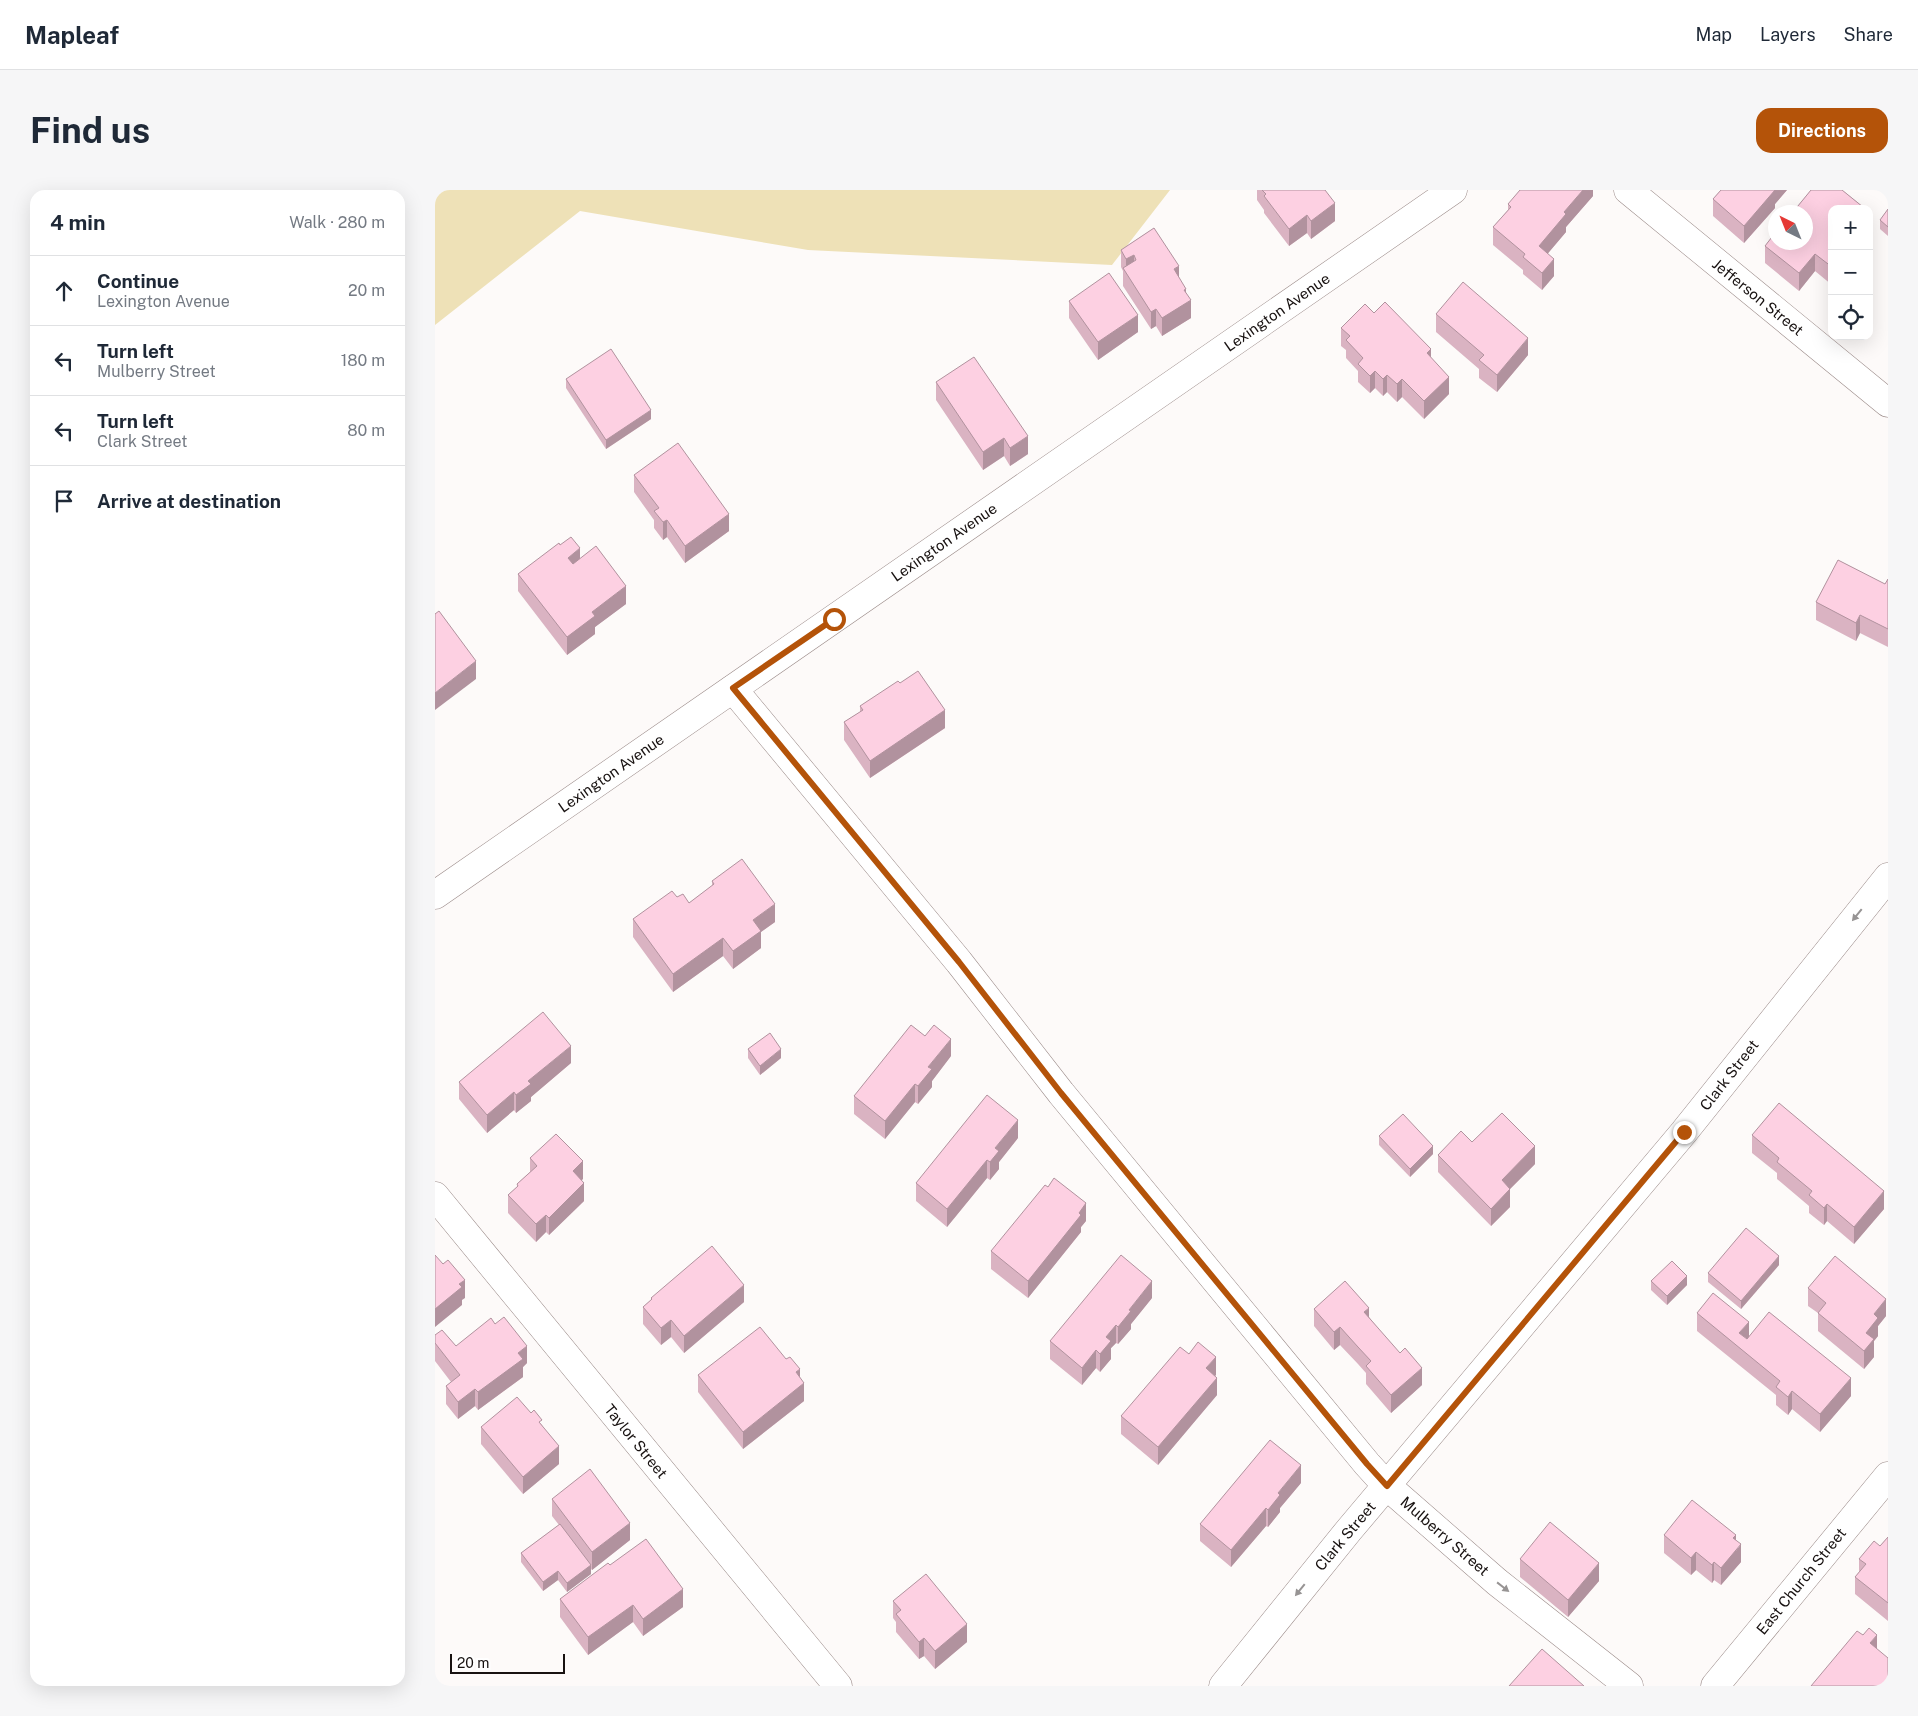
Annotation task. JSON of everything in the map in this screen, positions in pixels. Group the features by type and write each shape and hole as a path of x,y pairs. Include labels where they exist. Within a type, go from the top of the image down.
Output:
{"street":[{"name":"Lexington Avenue","path":"435,895 1453,190"},
{"name":"Jefferson Street","path":"1628,190 1888,404"},
{"name":"Mulberry Street","path":"733,688 959,962 1061,1093 1367,1464 1387,1486 1497,1582 1629,1686"},
{"name":"Clark Street","path":"1223,1686 1349,1530 1684,1132 1888,878"},
{"name":"Taylor Street","path":"435,1196 838,1686"},
{"name":"East Church Street","path":"1715,1686 1888,1476"}],"shaded area":[{"path":"435,190 1170,190 1112,265 808,250 580,211 435,325"}],"building":[{"path":"1262,190 1325,190 1335,203 1311,221 1307,215 1289,229 1264,196 1266,194"},
{"path":"1520,190 1583,190 1539,246 1554,259 1542,273 1523,257 1525,254 1493,227 1511,207 1508,204"},
{"path":"1721,190 1775,190 1744,226 1713,199"},
{"path":"1811,190 1842,190 1861,205 1828,205 1828,264 1815,254 1799,273 1770,250 1813,250 1813,205 1799,205"},
{"path":"1888,209 1888,227 1880,220"},
{"path":"1154,228 1179,266 1174,269 1191,300 1162,318 1156,309 1151,312 1123,268 1136,260 1134,255 1126,259 1121,250"},
{"path":"1109,273 1138,315 1098,342 1069,301"},
{"path":"1463,282 1528,338 1497,375 1479,360 1484,355 1436,314"},
{"path":"1385,302 1431,349 1427,353 1449,377 1424,401 1402,379 1397,384 1387,375 1383,379 1375,371 1370,376 1358,364 1363,358 1346,340 1350,336 1341,328 1365,304 1374,313"},
{"path":"611,349 651,410 606,440 566,379"},
{"path":"974,357 1028,436 1010,448 1004,438 983,452 936,382"},
{"path":"678,443 729,514 685,546 667,520 663,522 654,511 659,508 634,475"},
{"path":"571,537 580,548 568,558 573,564 596,546 626,586 592,612 595,616 567,637 518,574 559,543 560,545"},
{"path":"1838,560 1885,584 1888,579 1888,629 1860,615 1856,623 1816,602"},
{"path":"439,611 476,661 435,693 435,614"},
{"path":"918,671 945,710 870,761 844,722 863,710 860,706 898,681 900,683"},
{"path":"742,859 775,904 753,920 761,931 733,951 723,938 673,974 633,919 672,891 677,897 683,894 689,903 714,884 712,881"},
{"path":"543,1012 571,1046 528,1081 531,1084 516,1095 514,1092 487,1115 459,1082"},
{"path":"911,1025 925,1036 934,1025 951,1039 928,1067 932,1069 918,1086 915,1084 885,1121 854,1096"},
{"path":"770,1033 781,1049 760,1066 748,1049"},
{"path":"987,1095 1018,1120 995,1148 999,1151 990,1162 987,1160 947,1209 916,1183"},
{"path":"1779,1103 1884,1191 1854,1227 1827,1204 1824,1208 1809,1195 1812,1191 1777,1162 1779,1158 1752,1135"},
{"path":"1502,1113 1535,1146 1502,1180 1510,1189 1491,1209 1438,1155 1461,1131 1472,1142"},
{"path":"1403,1114 1433,1146 1410,1169 1379,1136"},
{"path":"556,1134 583,1161 573,1171 584,1183 549,1218 546,1215 536,1224 508,1195 537,1166 530,1158"},
{"path":"1054,1178 1086,1203 1079,1213 1081,1215 1028,1281 991,1251 1045,1185 1048,1187"},
{"path":"1746,1228 1779,1256 1741,1301 1708,1273"},
{"path":"712,1246 744,1285 684,1336 671,1320 661,1328 643,1307"},
{"path":"435,1255 443,1264 448,1260 465,1280 459,1284 462,1287 435,1309"},
{"path":"1121,1255 1152,1281 1118,1327 1116,1325 1106,1337 1111,1341 1100,1354 1096,1350 1082,1368 1050,1341"},
{"path":"1835,1256 1886,1299 1874,1314 1878,1318 1866,1333 1874,1339 1864,1351 1818,1313 1826,1303 1808,1288"},
{"path":"1672,1261 1687,1276 1667,1296 1651,1281"},
{"path":"1345,1281 1369,1308 1364,1312 1400,1353 1405,1348 1422,1368 1391,1395 1366,1366 1371,1361 1340,1327 1334,1332 1314,1309"},
{"path":"1713,1293 1749,1322 1739,1333 1747,1339 1769,1312 1851,1378 1820,1414 1792,1391 1788,1397 1776,1387 1780,1381 1697,1313"},
{"path":"504,1317 527,1346 518,1353 523,1359 478,1392 475,1389 458,1402 446,1386 460,1375 435,1343 435,1335 442,1330 456,1346 491,1318 495,1324"},
{"path":"760,1327 786,1359 790,1357 800,1369 796,1372 804,1383 743,1432 698,1375"},
{"path":"1198,1342 1216,1357 1206,1368 1217,1378 1158,1447 1121,1416 1180,1347 1189,1354"},
{"path":"517,1397 531,1413 534,1410 542,1420 539,1422 559,1446 523,1477 481,1427"},
{"path":"1270,1440 1301,1465 1278,1493 1280,1495 1268,1510 1266,1508 1231,1550 1200,1524"},
{"path":"590,1469 630,1523 592,1552 552,1499"},
{"path":"1692,1500 1736,1535 1733,1538 1741,1544 1721,1568 1714,1562 1712,1565 1696,1552 1691,1558 1664,1535"},
{"path":"1550,1522 1599,1563 1568,1600 1520,1559"},
{"path":"560,1524 591,1565 567,1583 558,1571 543,1582 521,1553"},
{"path":"1888,1537 1888,1603 1855,1577 1866,1564 1859,1559 1874,1541 1880,1546"},
{"path":"646,1539 683,1589 643,1619 633,1605 588,1637 560,1599 608,1563 610,1565"},
{"path":"926,1574 967,1624 935,1651 924,1638 919,1642 896,1614 901,1610 893,1601"},
{"path":"1869,1628 1877,1635 1870,1643 1888,1658 1888,1686 1811,1686 1857,1631 1863,1635"},
{"path":"1542,1649 1584,1686 1509,1686"}],"route":[{"path":"834,619 733,688 959,962 1061,1093 1387,1486 1684,1132"}]}
